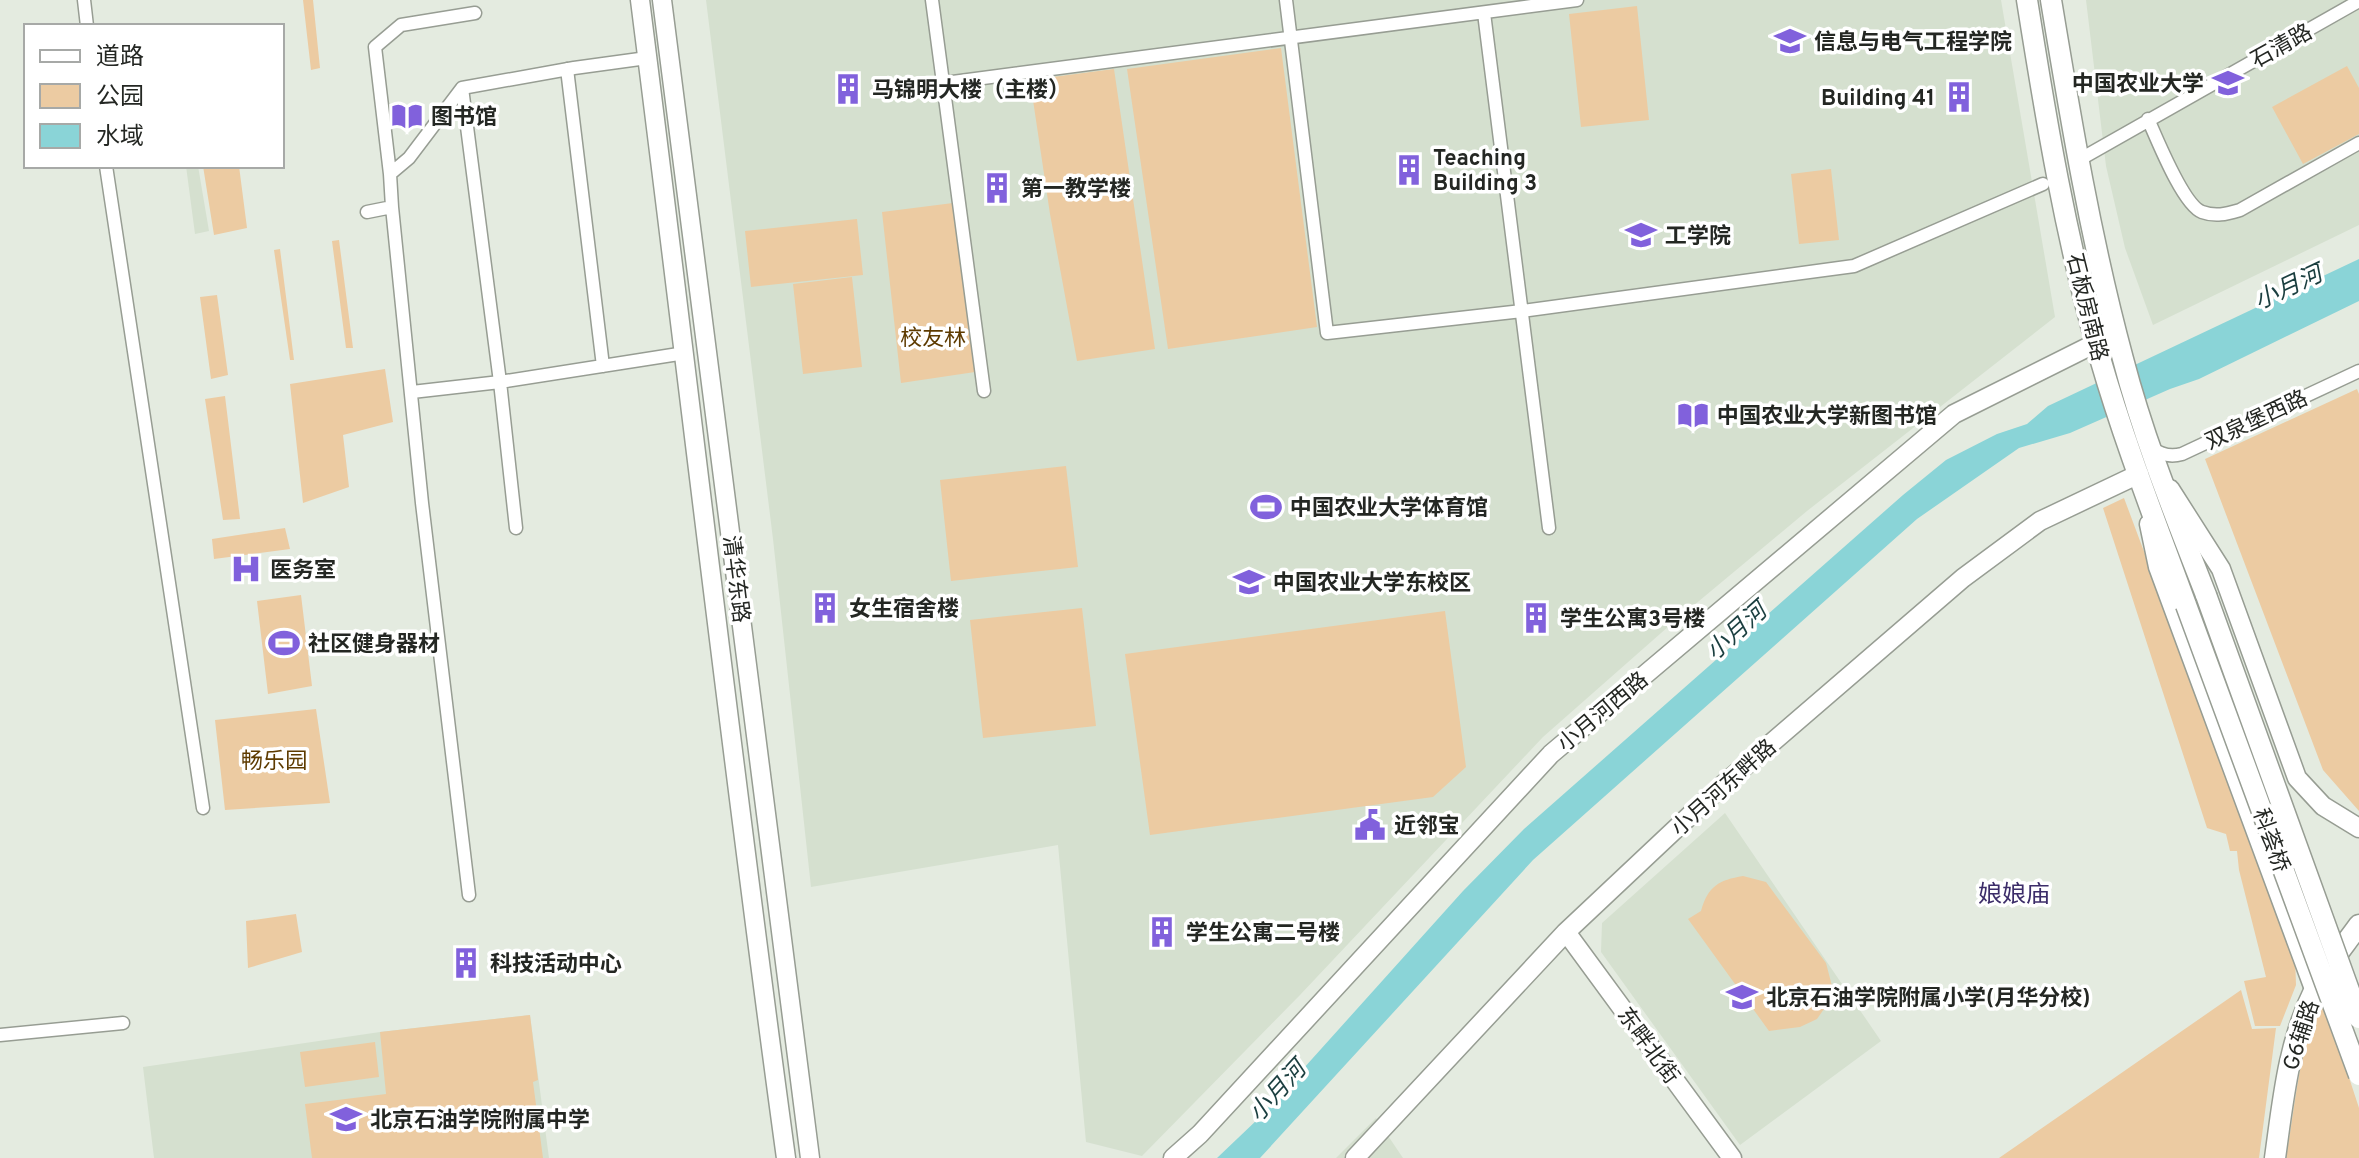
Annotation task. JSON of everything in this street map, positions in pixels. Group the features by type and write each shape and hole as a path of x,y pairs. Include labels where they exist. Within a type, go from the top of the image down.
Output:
{"main road":[{"name":"石板房南路","path":"2027,0 2056,179 2104,370 2124,432 2206,595"},
{"name":"石板房南路","path":"2051,0 2077,161 2123,358 2152,448 2146,474 2186,605"},
{"name":"科荟桥","path":"2206,595 2359,1018"},
{"name":"科荟桥","path":"2186,605 2359,1075"},
{"name":"G6辅路","path":"2275,1158 2287,1070 2298,1030 2314,989 2359,925"}],"street":[{"path":"84,0 87,24"},
{"name":"清华东路","path":"640,0 721,670 786,1158"},
{"name":"清华东路","path":"662,0 810,1158"},
{"path":"932,0 984,391"},
{"path":"1286,0 1327,333 1522,311 1854,266 2043,184"},
{"path":"945,83 1577,0"},
{"name":"石清路","path":"2077,161 2359,1"},
{"path":"469,895 422,503 375,47 401,25 475,13"},
{"path":"1484,13 1549,528"},
{"path":"390,174 409,158 462,88 647,58"},
{"path":"567,69 603,366"},
{"path":"462,88 516,528"},
{"path":"2148,119 2180,187 2199,211 2220,216 2240,210 2359,143"},
{"path":"106,168 203,808"},
{"path":"367,212 392,207"},
{"name":"小月河西路","path":"1173,1158 1211,1123 1551,754 1954,414 2096,343"},
{"path":"412,392 500,382 685,353"},
{"name":"双泉堡西路","path":"2152,448 2159,453 2182,454 2359,371"},
{"path":"2146,474 2221,569 2297,778 2323,806 2359,828"},
{"path":"2146,474 2158,567 2314,989"},
{"name":"小月河东畔路","path":"1355,1158 1566,932 1717,790 1963,578 2040,521 2146,474"},
{"path":"756,932 783,929"},
{"name":"东畔北街","path":"1566,932 1732,1158"},
{"path":"0,1035 123,1023"}],"shaded area":[{"name":"中国农业大学东校区","path":"706,0 2001,0 2055,317 1807,511 1543,737 1300,995 1142,1156 1086,1142 1058,845 811,887 773,539"},
{"name":"中国农业大学","path":"2086,0 2359,0 2359,225 2153,325 2125,248 2106,166"},
{"path":"186,168 198,168 209,231 195,234"},
{"name":"北京石油学院附属小学(月华分校)","path":"1725,813 1881,1041 1740,1145 1601,952 1602,923"},
{"name":"北京石油学院附属中学","path":"530,1015 549,1158 154,1158 143,1067 380,1032"},
{"path":"1376,1118 1403,1158 1336,1158"}],"green space":[{"path":"303,0 313,0 320,68 311,70"},
{"path":"1637,6 1649,120 1581,127 1569,14"},
{"path":"1281,48 1317,327 1168,349 1127,69"},
{"path":"2347,66 2359,88 2359,134 2303,164 2272,107"},
{"path":"1114,69 1155,349 1077,361 1030,80"},
{"path":"203,168 239,168 247,228 214,235"},
{"path":"1831,169 1839,240 1799,244 1791,174"},
{"name":"校友林","path":"953,203 975,372 901,383 882,212"},
{"path":"857,219 863,275 751,287 745,231"},
{"path":"339,240 353,348 346,348 332,241"},
{"path":"280,249 294,360 290,360 274,250"},
{"path":"852,277 862,367 803,374 793,284"},
{"path":"217,295 228,375 211,379 200,297"},
{"path":"385,369 393,422 343,435 349,487 303,503 290,384"},
{"path":"2357,389 2359,811 2323,770 2205,459"},
{"path":"225,396 240,519 223,520 205,399"},
{"path":"1066,466 1078,567 951,581 940,480"},
{"path":"2124,498 2295,956 2296,985 2280,1026 2255,1026 2244,981 2266,977 2237,851 2230,851 2226,834 2207,828 2103,508"},
{"path":"285,528 290,549 214,559 212,539"},
{"name":"社区健身器材","path":"301,595 312,686 268,694 257,601"},
{"path":"1082,608 1096,726 983,738 970,620"},
{"path":"1445,611 1466,767 1433,797 1150,835 1125,654"},
{"name":"畅乐园","path":"316,709 330,803 225,810 215,720"},
{"path":"1743,876 1766,882 1826,963 1832,986 1831,999 1817,1019 1800,1027 1769,1031 1688,919 1701,911 1707,896 1716,886"},
{"path":"296,914 302,952 248,968 246,921"},
{"path":"2241,990 2252,1029 2276,1028 2259,1158 1999,1158"},
{"path":"2323,998 2359,1108 2359,1158 2286,1158 2303,1057"},
{"path":"530,1015 538,1080 533,1082 543,1158 312,1158 305,1104 386,1094 380,1032"},
{"path":"375,1042 379,1077 305,1087 300,1052"}],"water":[{"path":"2359,259 2359,301 2199,379 2070,433 2019,448 1917,519 1533,860 1260,1158 1217,1158 1259,1118 1463,891 1524,829 1946,460 1997,434 2027,424 2048,406"}],"place":[{"name":"信息与电气工程学院","path":"1790,41"},
{"name":"中国农业大学","path":"2228,83"},
{"name":"马锦明大楼（主楼）","path":"848,89"},
{"name":"Building 41","path":"1959,97"},
{"name":"图书馆","path":"407,116"},
{"name":"Teaching Building 3","path":"1409,170"},
{"name":"第一教学楼","path":"997,188"},
{"name":"工学院","path":"1641,235"},
{"name":"中国农业大学新图书馆","path":"1693,415"},
{"name":"中国农业大学体育馆","path":"1266,507"},
{"name":"医务室","path":"246,569"},
{"name":"中国农业大学东校区","path":"1249,582"},
{"name":"女生宿舍楼","path":"825,608"},
{"name":"学生公寓3号楼","path":"1536,618"},
{"name":"社区健身器材","path":"284,643"},
{"name":"近邻宝","path":"1370,825"},
{"name":"学生公寓二号楼","path":"1162,932"},
{"name":"科技活动中心","path":"466,963"},
{"name":"北京石油学院附属小学(月华分校)","path":"1742,997"},
{"name":"北京石油学院附属中学","path":"346,1119"}],"district":[{"name":"娘娘庙","path":"2014,894"}],"water label":[{"name":"小月河","path":"2288,287"},
{"name":"小月河","path":"1736,631"},
{"name":"小月河","path":"1277,1091"}]}
